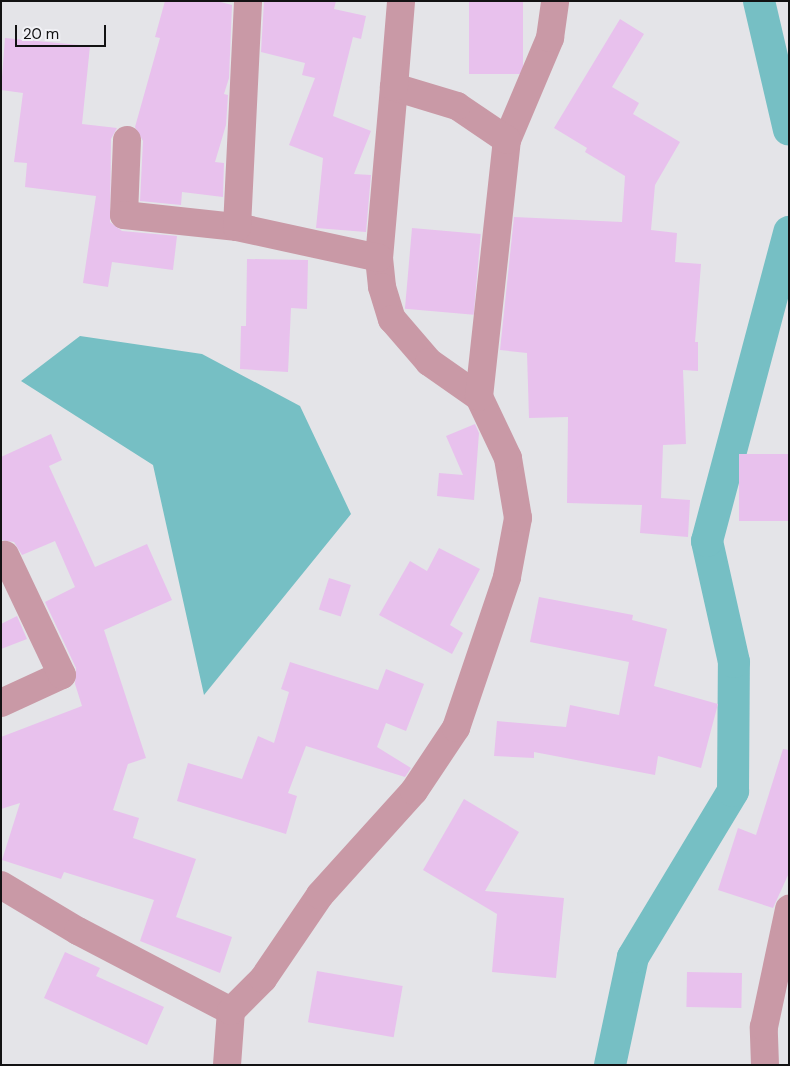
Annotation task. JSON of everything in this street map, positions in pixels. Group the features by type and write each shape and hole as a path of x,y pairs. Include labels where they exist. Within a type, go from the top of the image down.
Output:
{"street":[{"path":"236,227 248,1"},
{"path":"227,1065 231,1011 264,979 320,895 414,791 456,728 507,577 518,518 508,458 479,397 429,362 392,319 382,287 379,258 401,1"},
{"path":"479,397 506,140 550,38 555,1"},
{"path":"394,87 457,106 506,140"},
{"path":"127,140 124,215 236,227 379,258"},
{"path":"1,703 62,675 6,555"},
{"path":"1,886 78,931 231,1011"},
{"path":"765,1065 764,1027 789,909"}],"water":[{"path":"80,336 202,354 300,406 351,514 204,695 153,465 21,381"}],"building":[{"path":"165,1 217,1 232,5 229,78 224,94 228,95 226,125 215,162 224,163 223,197 182,192 181,205 140,201 143,141 135,127 160,38 155,37"},
{"path":"264,1 336,1 334,9 366,16 361,39 353,37 333,116 371,131 354,174 371,175 366,232 316,228 323,158 289,145 315,78 302,75 305,63 261,52"},
{"path":"469,1 523,1 523,74 469,74"},
{"path":"620,19 644,34 612,87 639,103 633,114 680,142 655,185 651,230 677,233 675,262 701,264 695,342 698,342 698,371 683,370 686,444 663,445 661,498 690,500 688,537 640,533 642,505 567,503 568,417 529,418 527,353 500,350 514,217 622,222 625,176 585,152 587,148 554,128"},
{"path":"5,38 90,46 82,124 117,128 111,139 110,222 122,231 177,236 173,270 112,262 108,287 83,283 96,196 25,187 27,163 14,162 23,93 1,90"},
{"path":"412,228 481,234 474,315 405,309"},
{"path":"247,259 308,260 307,309 291,308 288,372 240,369 241,326 246,326"},
{"path":"475,424 479,433 474,500 437,496 439,473 463,475 446,436"},
{"path":"51,434 62,460 49,466 95,567 147,544 172,600 104,630 146,758 128,764 113,810 139,818 133,838 196,859 176,917 232,937 220,973 140,941 154,900 64,872 61,879 2,860 20,803 1,809 1,737 82,706 75,684 76,668 45,602 75,587 55,541 22,555 14,542 1,540 1,457"},
{"path":"739,454 789,454 789,521 739,521"},
{"path":"439,548 480,569 450,625 463,633 452,654 379,615 410,561 427,571"},
{"path":"329,578 351,585 341,616 319,609"},
{"path":"539,597 633,615 632,620 667,629 654,686 718,704 701,768 658,756 655,775 534,752 534,758 494,756 497,721 566,727 570,705 619,715 629,662 530,642"},
{"path":"17,616 27,639 1,649 1,624"},
{"path":"290,662 378,690 386,669 424,684 406,731 386,723 377,747 411,768 405,777 306,746 288,793 297,796 286,834 177,801 188,763 242,779 258,736 274,743 289,692 281,689"},
{"path":"783,749 789,750 789,873 773,908 718,890 738,828 756,835"},
{"path":"464,799 519,832 485,891 564,898 556,978 492,972 497,914 423,870"},
{"path":"65,952 100,968 96,976 164,1007 147,1045 44,998"},
{"path":"317,971 403,986 394,1037 308,1022"},
{"path":"687,972 742,973 741,1008 686,1007"}],"waterway":[{"path":"759,1 789,130"},
{"path":"610,1065 633,957 733,791 734,662 707,541 789,232"}]}
